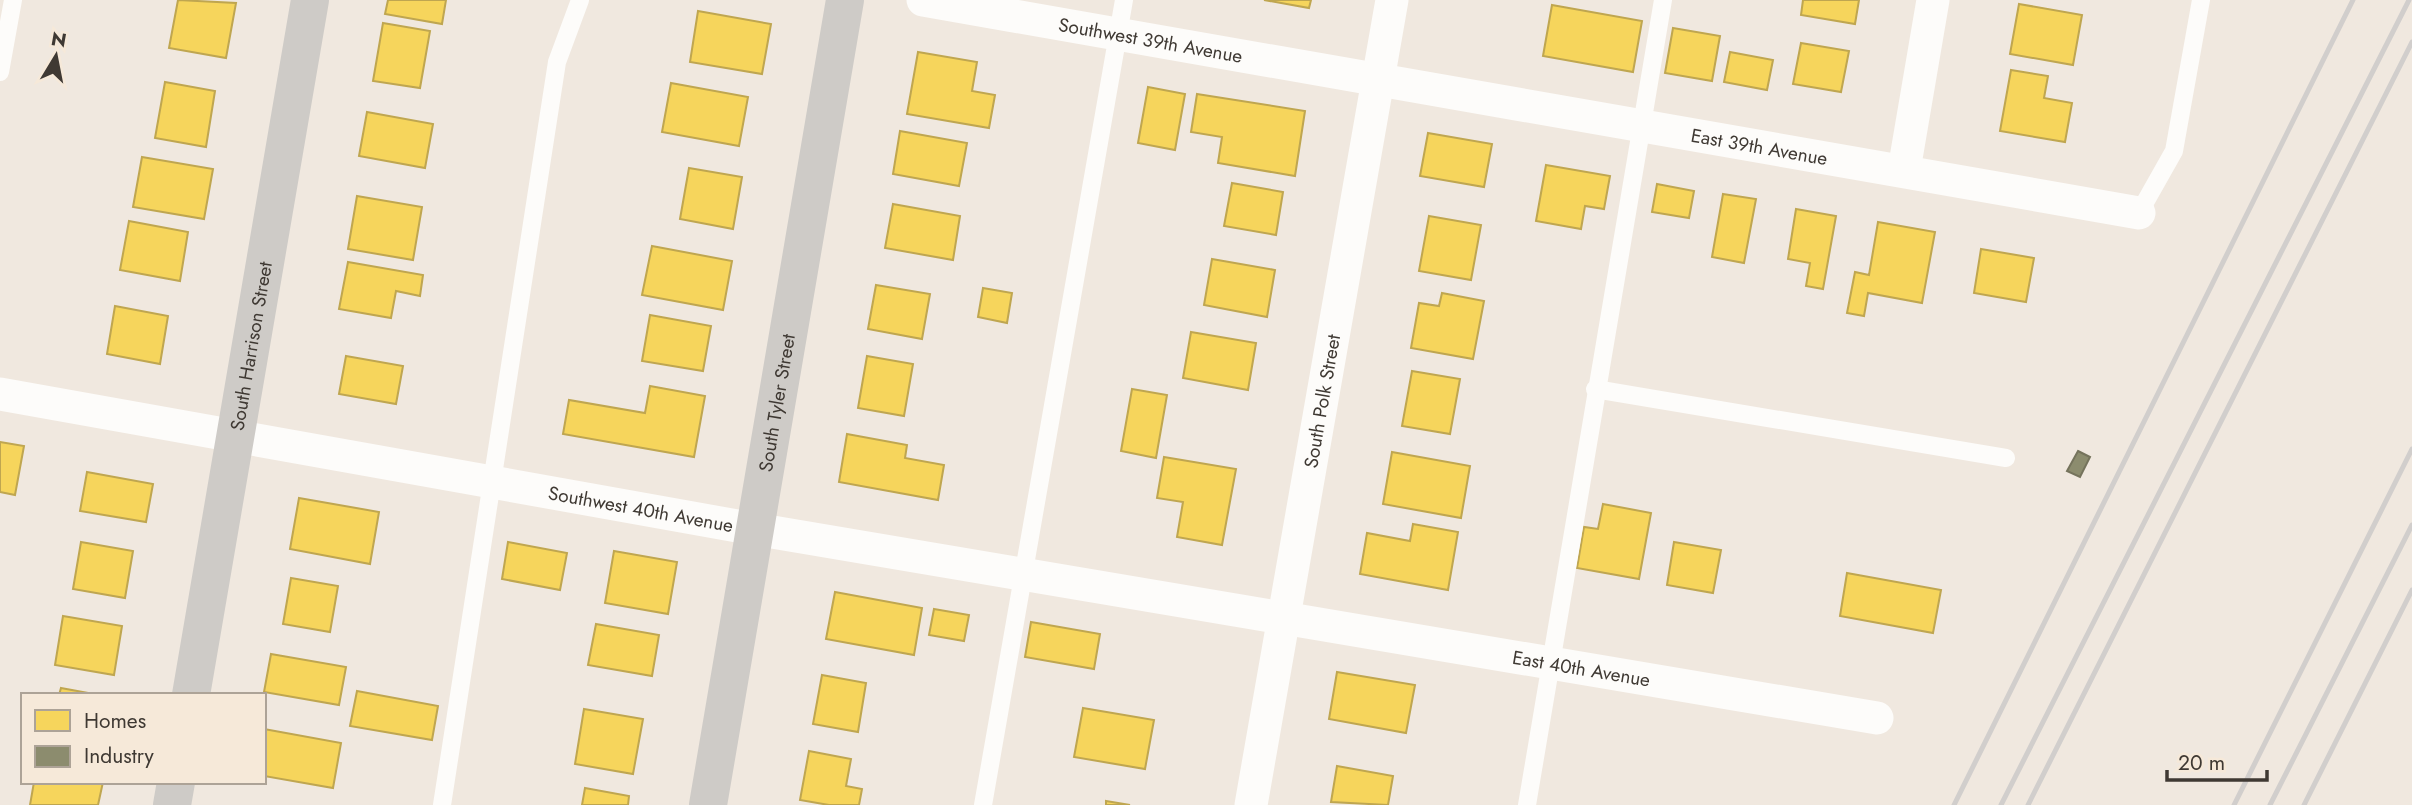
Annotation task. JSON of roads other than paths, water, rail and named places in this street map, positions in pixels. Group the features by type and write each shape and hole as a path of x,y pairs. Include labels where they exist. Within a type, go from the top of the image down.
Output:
{"main road":[{"name":"South Harrison Street","path":"191,693 310,0"},
{"name":"South Tyler Street","path":"708,805 845,0"},
{"path":"172,805 176,784"}],"street":[{"name":"Southwest 39th Avenue","path":"923,0 1378,82"},
{"name":"South Polk Street","path":"1251,805 1392,0"},
{"path":"1904,170 1933,0"},
{"name":"East 39th Avenue","path":"1378,82 1904,170 2139,214"},
{"name":"Southwest 40th Avenue","path":"0,394 754,529 1284,619"},
{"name":"East 40th Avenue","path":"1284,619 1877,718"}],"lane":[{"path":"0,72 13,0"},
{"path":"442,805 490,481 557,62 580,0"},
{"path":"983,805 1124,0"},
{"path":"1527,805 1595,389 1663,0"},
{"path":"2139,214 2174,151 2200,0"},
{"path":"1595,389 2006,458"}],"railway":[{"path":"1954,805 2353,0"},
{"path":"2001,805 2409,0"},
{"path":"2028,805 2412,42"},
{"path":"2234,805 2412,449"},
{"path":"2270,805 2412,525"},
{"path":"2304,805 2412,590"}]}
